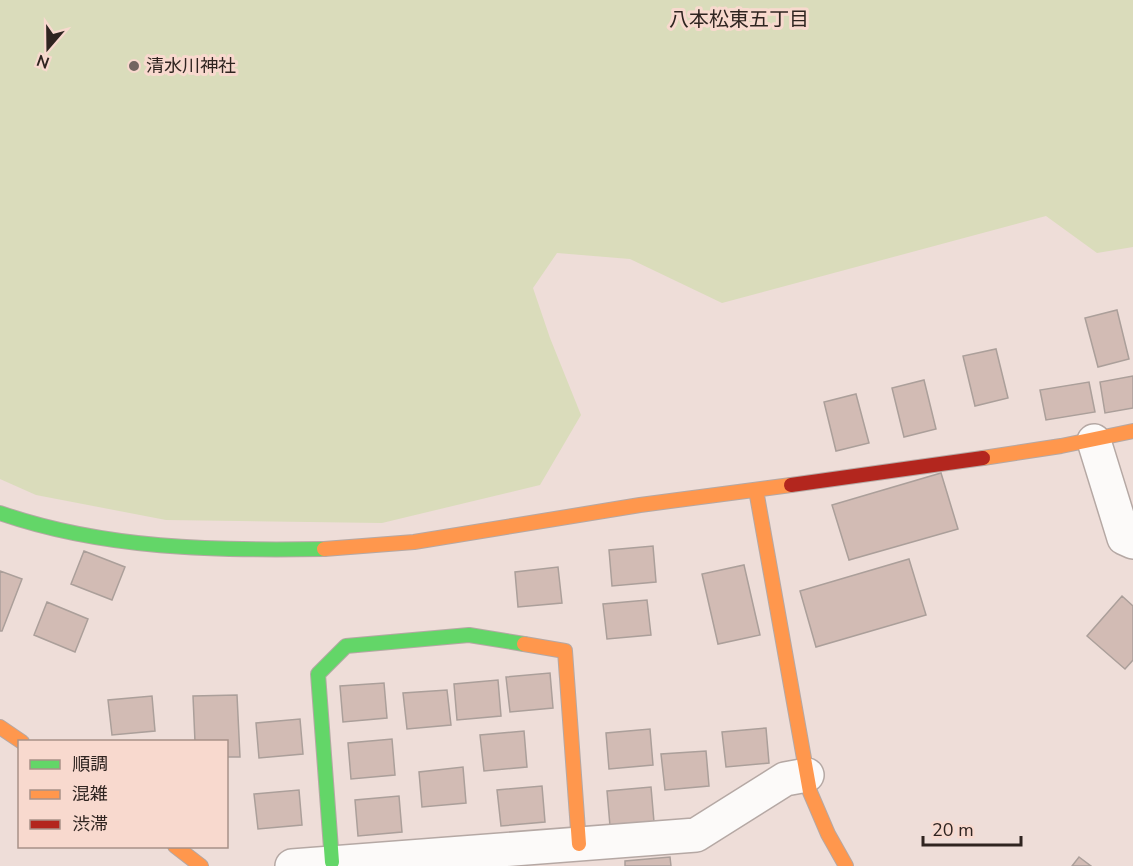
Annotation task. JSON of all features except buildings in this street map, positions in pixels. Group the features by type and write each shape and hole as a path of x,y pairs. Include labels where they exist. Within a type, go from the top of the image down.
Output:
{"street":[{"path":"0,513 37,527 88,537 177,545 256,548 373,547 467,536 588,512 1094,441 1133,431"},
{"path":"1094,441 1124,538 1133,542"},
{"path":"756,490 810,792 828,834 846,866"},
{"path":"332,862 318,674 346,646 469,634 565,651 579,844"},
{"path":"0,727 20,740"},
{"path":"292,866 696,835 785,779 807,775"},
{"path":"178,848 201,866"}],"green space":[{"path":"0,0 1133,0 1133,247 1097,253 1046,216 722,303 630,259 557,253 533,288 581,415 540,485 382,523 166,520 36,495 0,479"}],"traffic: fast":[{"path":"0,513 39,525 119,541 201,548 324,549"},
{"path":"332,862 318,674 346,646 469,635 524,644"}],"traffic: slow":[{"path":"983,458 1061,446 1133,431"},
{"path":"324,549 414,542 640,505 791,485"},
{"path":"756,490 810,792 828,834 846,866"},
{"path":"524,644 565,651 579,844"},
{"path":"0,727 19,740"},
{"path":"178,848 201,866"}],"traffic: jam":[{"path":"791,485 983,458"}],"place":[{"name":"清水川神社","path":"134,66"}],"district":[{"name":"八本松東五丁目","path":"739,19"}]}
